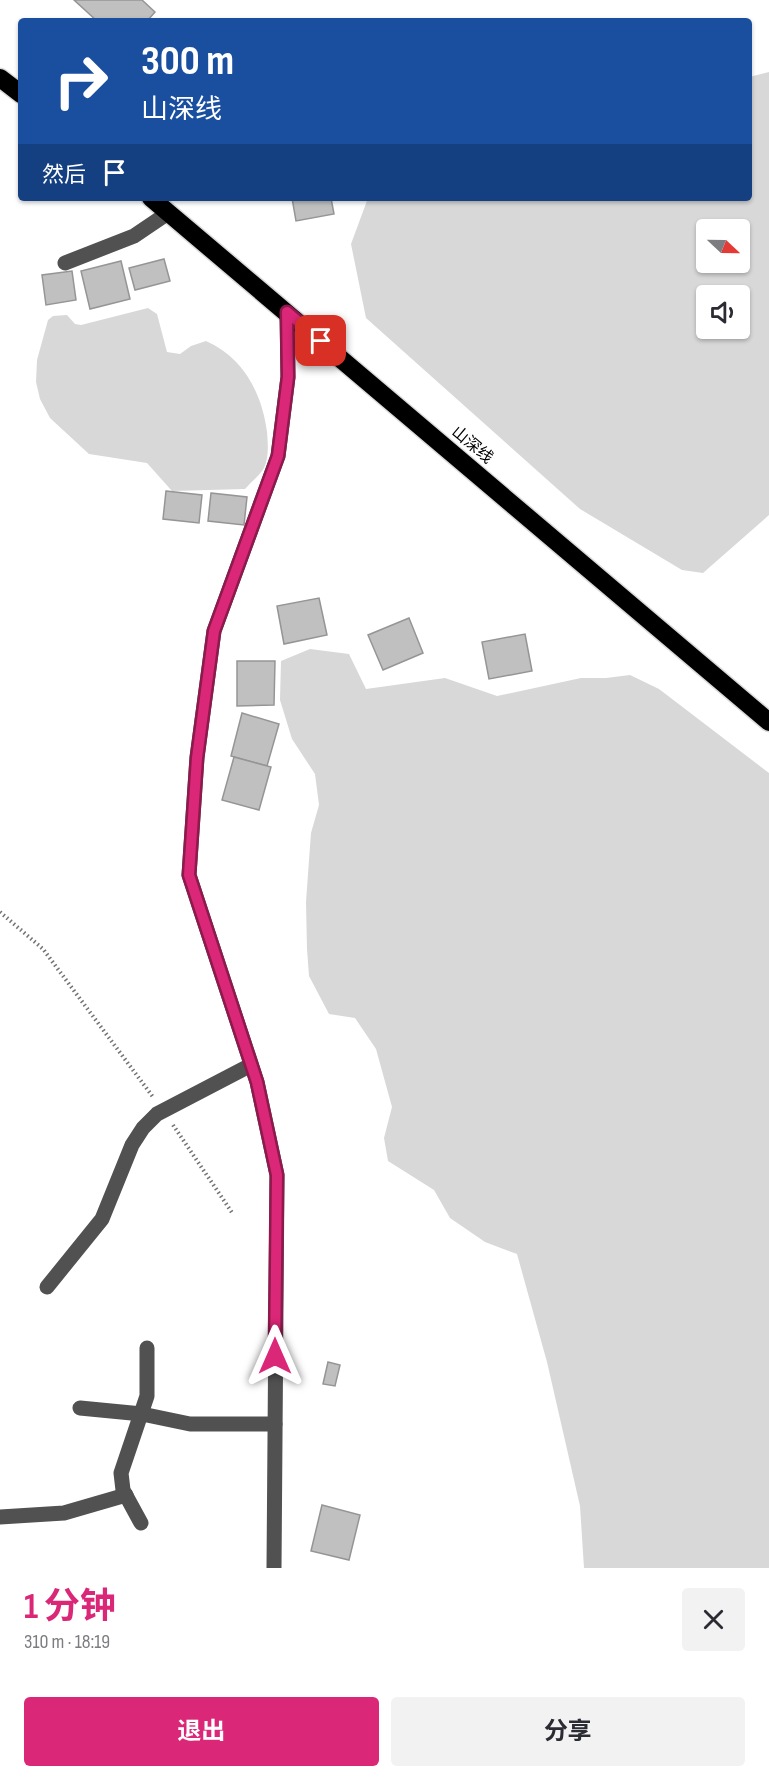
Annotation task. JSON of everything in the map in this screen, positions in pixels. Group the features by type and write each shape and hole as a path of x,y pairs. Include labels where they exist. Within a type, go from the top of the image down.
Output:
{"highway":[{"path":"0,78 18,92"},
{"name":"山深线","path":"154,201 769,722"}],"street":[{"path":"65,263 134,236 168,213"},
{"path":"274,1568 277,1175 251,1065 189,875 197,758 214,631 278,456 288,377 287,312"},
{"path":"46,1287 102,1219 132,1145 143,1128 163,1111 251,1065"},
{"path":"141,1523 126,1495 121,1473 147,1396 147,1348"},
{"path":"80,1408 142,1414 190,1424 275,1424"},
{"path":"0,1517 64,1513 126,1495"}],"path":[{"path":"0,912 43,949 163,1111 233,1214"}],"shaded area":[{"path":"769,72 769,515 703,573 682,570 580,509 366,318 351,244 367,201 752,201 752,76"},
{"path":"148,308 157,314 167,352 180,354 191,346 206,341 230,356 249,378 261,404 267,436 267,455 264,468 245,489 172,491 147,463 89,454 50,418 40,399 36,382 37,360 48,320 53,316 67,315 75,324 81,325"},
{"path":"310,649 349,654 366,689 445,678 497,696 581,678 630,675 659,689 769,773 769,1568 584,1568 580,1506 547,1362 517,1254 485,1242 450,1218 434,1190 388,1161 384,1138 392,1107 376,1049 355,1018 329,1014 309,976 306,902 311,833 319,805 315,774 292,739 280,700 281,661"}],"building":[{"path":"74,0 142,0 155,12 150,18 94,18"},
{"path":"293,201 332,201 334,214 296,221"},
{"path":"164,259 170,281 135,290 129,268"},
{"path":"121,261 130,299 90,309 81,271"},
{"path":"72,271 76,300 46,305 42,275"},
{"path":"166,491 202,495 199,523 163,519"},
{"path":"211,493 247,497 244,525 208,521"},
{"path":"319,598 327,635 284,644 277,606"},
{"path":"409,618 423,653 383,670 368,635"},
{"path":"525,634 532,671 489,679 482,642"},
{"path":"237,661 275,661 274,705 237,706"},
{"path":"242,713 279,724 267,766 231,756"},
{"path":"234,757 271,767 259,810 222,800"},
{"path":"328,1362 340,1365 335,1386 323,1384"},
{"path":"322,1505 360,1515 349,1560 311,1551"}],"route":[{"path":"275,1356 277,1175 257,1082 189,875 197,758 214,631 278,456 288,377 287,312 321,341"}]}
